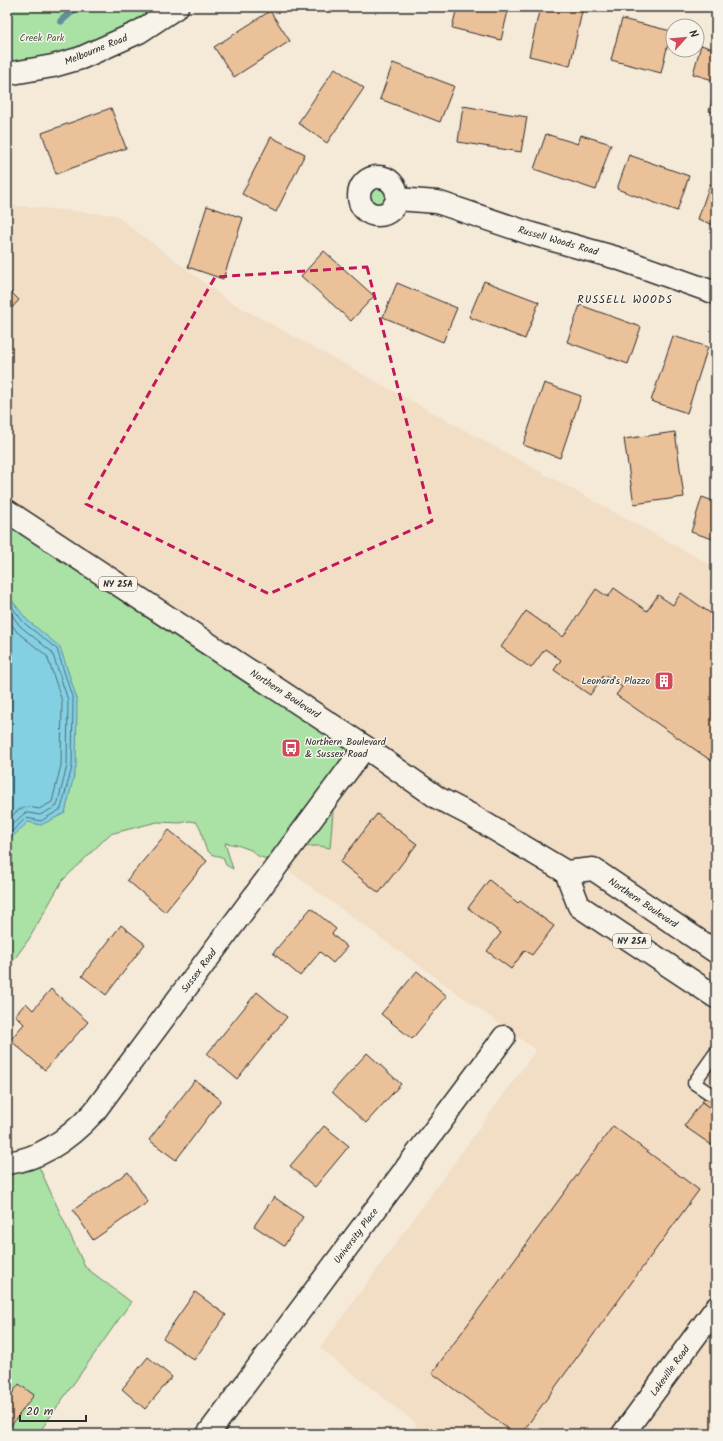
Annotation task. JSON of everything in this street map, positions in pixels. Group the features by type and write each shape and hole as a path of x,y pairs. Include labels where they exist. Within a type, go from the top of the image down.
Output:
{"street":[{"name":"Melbourne Road","path":"7,74 53,66 81,58 140,32 177,7"},
{"name":"Russell Woods Road","path":"397,199 437,202 532,234 617,258 716,294"},
{"name":"Northern Boulevard","path":"7,511 365,747 438,798 469,814 566,872 593,869 716,952"},
{"name":"Sussex Road","path":"7,1163 17,1162 52,1148 70,1136 94,1112 365,747"},
{"name":"NY 25A","path":"566,872 579,906 716,996"},
{"name":"University Place","path":"208,1434 504,1037"},
{"name":"Lakeville Road","path":"623,1434 716,1308"}],"lane":[{"path":"708,1093 694,1083 712,1064 716,1052"}],"highlighted area":[{"path":"367,267 432,521 269,594 86,504 215,277"}],"shaded area":[{"path":"7,205 115,215 227,300 716,568 716,1434 410,1434 417,1424 320,1348 536,1050 278,863 7,511"}],"green space":[{"name":"Creek Park","path":"7,7 177,7 139,32 7,74"},
{"path":"378,177 388,180 394,186 397,196 394,206 388,212 378,215 368,212 362,206 359,196 362,186 368,180"},
{"path":"7,511 365,747 331,802 333,812 330,848 314,846 302,848 278,863 258,856 251,850 225,843 233,869 226,865 223,858 212,855 208,851 205,847 201,829 196,822 157,822 110,834 62,881 29,939 7,969"},
{"path":"34,1156 85,1267 131,1302 38,1434 7,1434 7,1163"}],"water":[{"path":"7,594 27,620 60,647 77,699 76,767 65,813 41,825 28,822 7,842"}],"building":[{"path":"326,7 336,7 328,11"},
{"path":"457,7 509,7 501,40 452,28"},
{"path":"540,7 583,7 570,66 529,56"},
{"path":"270,11 290,41 234,77 214,47"},
{"path":"622,19 665,30 665,56 661,73 611,60"},
{"path":"705,46 716,50 716,81 693,74 697,58 705,58"},
{"path":"393,63 454,86 440,122 380,99"},
{"path":"335,68 364,88 327,143 298,123"},
{"path":"716,87 716,113 709,111"},
{"path":"463,106 527,117 521,152 458,142"},
{"path":"111,108 126,148 56,174 42,133"},
{"path":"546,134 578,144 581,135 611,144 596,190 534,169"},
{"path":"271,137 305,154 276,212 242,194"},
{"path":"629,155 689,176 677,211 617,189"},
{"path":"710,184 716,186 716,226 698,219"},
{"path":"207,206 243,218 223,279 188,267"},
{"path":"324,251 374,296 351,321 301,276"},
{"path":"484,281 539,302 525,339 469,317"},
{"path":"397,283 457,308 443,342 383,317"},
{"path":"7,288 19,300 7,313"},
{"path":"580,305 641,327 628,364 567,342"},
{"path":"673,336 708,347 687,413 651,401"},
{"path":"544,383 581,396 560,458 523,445"},
{"path":"675,432 684,497 634,504 624,439"},
{"path":"702,497 716,502 716,540 691,532"},
{"name":"Leonard's Plazzo","path":"614,588 647,611 658,595 673,605 681,593 716,617 716,764 616,695 622,687 604,675 590,695 554,670 561,660 545,649 531,668 501,647 526,611 563,637 596,589 608,597"},
{"path":"377,814 417,844 379,893 340,862"},
{"path":"169,830 207,861 165,912 127,880"},
{"path":"489,880 518,903 520,901 554,926 532,955 525,950 511,969 487,951 501,933 468,908"},
{"path":"311,908 336,929 332,934 347,947 333,963 320,952 300,976 273,953"},
{"path":"121,925 145,944 106,995 82,976"},
{"path":"417,971 447,996 412,1039 381,1014"},
{"path":"51,989 88,1022 45,1070 10,1040 24,1024 15,1015 26,1003 33,1010"},
{"path":"257,992 287,1017 237,1079 207,1054"},
{"path":"367,1053 401,1084 366,1123 332,1092"},
{"path":"195,1080 221,1100 176,1160 149,1140"},
{"path":"716,1083 716,1113 702,1102"},
{"path":"702,1102 716,1113 716,1148 684,1126"},
{"path":"324,1126 349,1146 315,1187 290,1166"},
{"path":"613,1126 699,1190 521,1434 515,1434 432,1373"},
{"path":"128,1172 148,1202 93,1240 73,1210"},
{"path":"274,1197 303,1217 284,1246 254,1226"},
{"path":"195,1292 226,1315 194,1360 163,1338"},
{"path":"148,1357 172,1377 145,1409 122,1389"},
{"path":"19,1384 34,1395 7,1431 7,1400"}],"waterway":[{"path":"61,21 77,7"}],"place":[{"name":"Leonard's Plazzo","path":"664,681"},
{"name":"Northern Boulevard & Sussex Road","path":"291,748"}],"district":[{"name":"RUSSELL WOODS","path":"625,300"}]}
